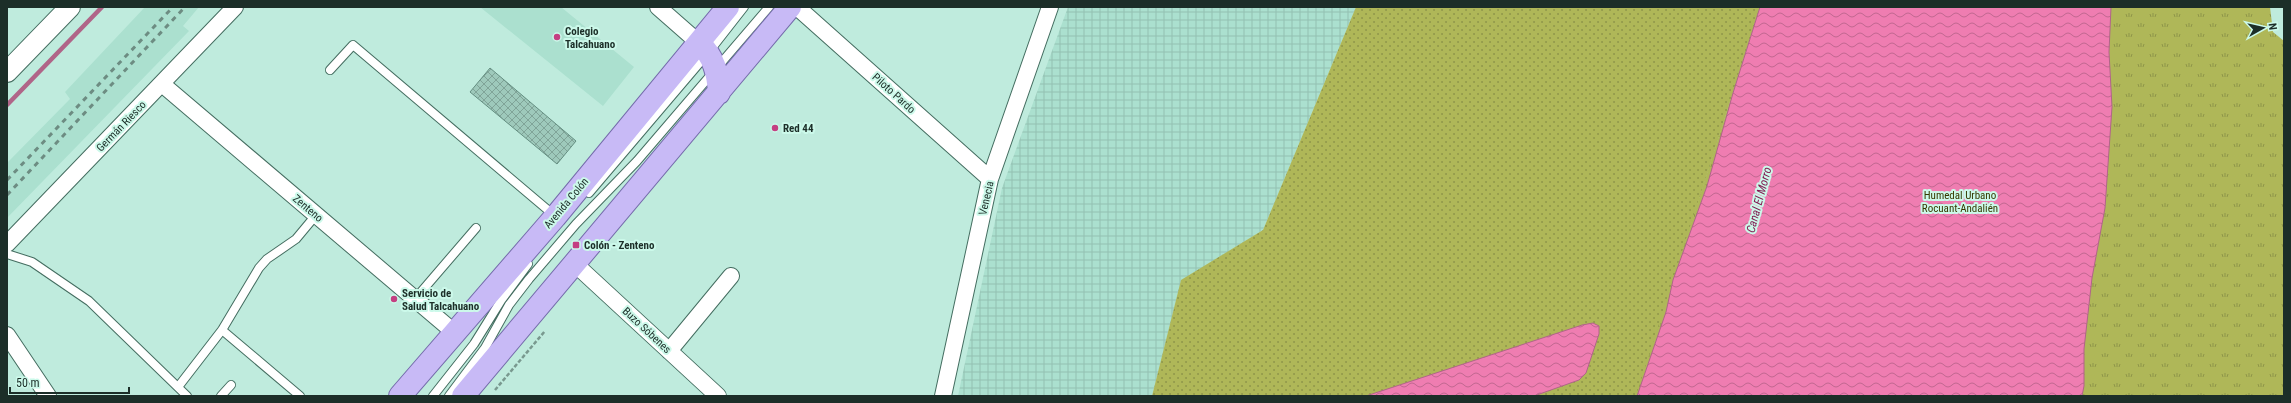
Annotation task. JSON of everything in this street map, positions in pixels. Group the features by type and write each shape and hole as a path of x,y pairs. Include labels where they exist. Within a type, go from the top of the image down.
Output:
{"main road":[{"name":"Avenida Colón","path":"400,396 555,217 708,55 728,7"},
{"path":"463,396 790,7"},
{"path":"708,55 719,93"}],"street":[{"path":"7,72 70,7"},
{"name":"Germán Riesco","path":"7,244 162,84 234,7"},
{"path":"658,7 708,55"},
{"name":"Piloto Pardo","path":"798,7 990,179"},
{"name":"Venecia","path":"943,396 990,179 1050,7"},
{"name":"Zenteno","path":"162,84 455,333"},
{"name":"Buzo Sóbenes","path":"575,264 718,396"},
{"path":"669,351 731,276"},
{"path":"7,335 48,396"}],"lane":[{"path":"449,396 485,348 509,306 529,278 576,224 632,167 708,55 744,7"},
{"path":"585,197 708,55 769,7"},
{"path":"330,70 353,45 555,217"},
{"path":"178,387 222,330 259,268 267,259 296,239 316,215"},
{"path":"415,299 476,228"},
{"path":"7,254 32,262 89,301 187,396"},
{"path":"433,396 458,366 502,299 534,257"},
{"path":"222,330 300,396"},
{"path":"221,396 231,385"}],"shaded area":[{"path":"145,7 199,7 183,26 189,31 7,218 7,163 70,99 65,92"},
{"name":"Colegio Talcahuano","path":"480,7 561,7 634,67 603,106"},
{"path":"1068,7 1356,7 1263,230 1181,281 1152,396 958,396 1002,188"}],"green space":[{"path":"1356,7 1760,7 1637,396 1152,396 1181,280 1263,230"},
{"name":"Humedal Urbano Rocuant-Andalién","path":"1760,7 2270,7 2273,32 2284,41 2284,396 1636,396"}],"water":[{"name":"Humedal Urbano Rocuant-Andalién","path":"1760,7 2111,7 2109,52 2112,107 2105,208 2092,278 2084,349 2084,386 2082,396 1637,396 1666,312 1673,280 1707,186 1733,93"},
{"path":"1593,323 1599,326 1599,334 1586,373 1579,380 1534,396 1366,396 1582,325"}],"building":[{"path":"490,68 576,141 557,164 470,92"}],"waterway":[{"path":"7,105 102,7"}],"railway":[{"path":"7,180 173,7"},
{"path":"7,195 185,7"}],"place":[{"name":"Colegio Talcahuano","path":"557,37"},
{"name":"Red 44","path":"775,128"},
{"name":"Colón - Zenteno","path":"576,245"},
{"name":"Servicio de Salud Talcahuano","path":"394,299"}],"water label":[{"name":"Canal El Morro","path":"1759,200"}]}
